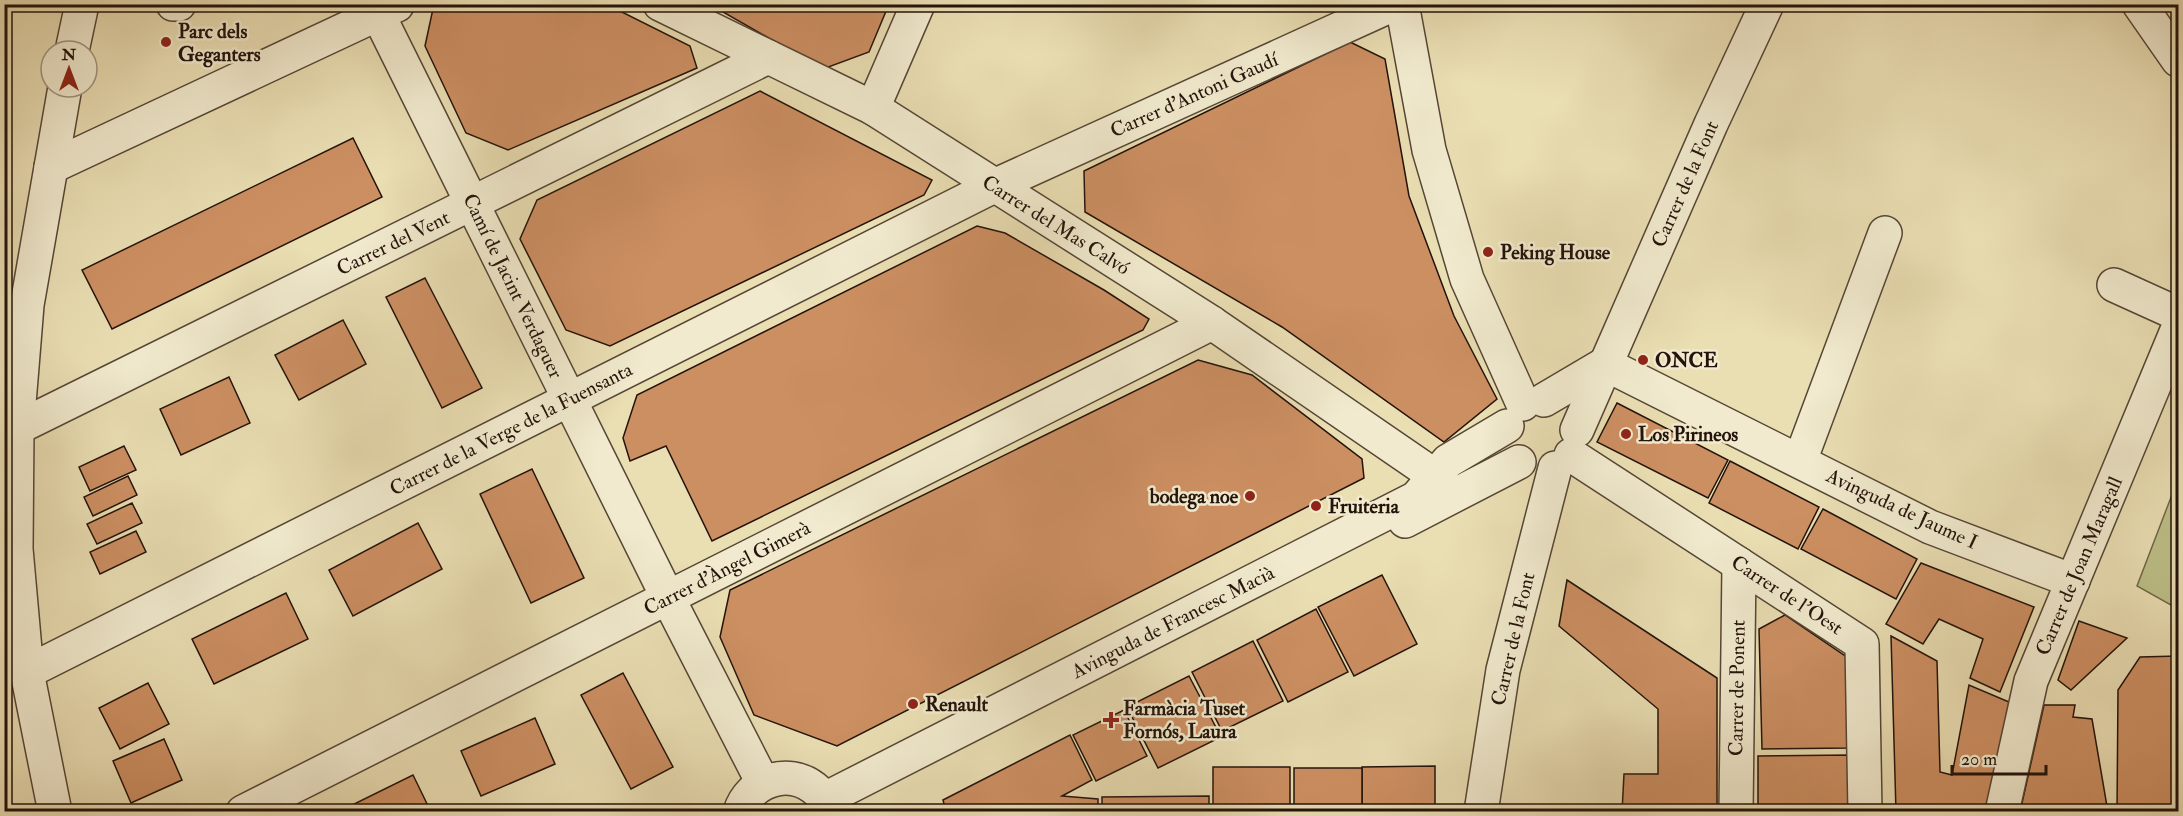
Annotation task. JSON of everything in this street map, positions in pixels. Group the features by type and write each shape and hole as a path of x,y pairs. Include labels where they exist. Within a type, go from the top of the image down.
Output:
{"street":[{"path":"75,39 82,4"},
{"path":"173,4 179,4"},
{"name":"Carrer del Mas Calvó","path":"660,4 873,108 1212,323 1435,476"},
{"path":"873,108 918,4"},
{"name":"Carrer d'Antoni Gaudí","path":"994,186 1394,4"},
{"path":"1402,4 1429,150 1467,279 1525,410"},
{"name":"Carrer de la Font","path":"1481,812 1503,670 1567,451 1767,4"},
{"path":"2139,4 2178,60"},
{"path":"51,167 387,9"},
{"name":"Camí de Jacint Verdaguer","path":"387,9 472,204 668,598 763,783"},
{"name":"Carrer del Vent","path":"17,428 768,57"},
{"path":"55,812 27,672 16,549 17,428 27,305 63,99"},
{"name":"Carrer de la Verge de la Fuensanta","path":"27,672 994,186"},
{"path":"1800,461 1885,233"},
{"path":"2114,285 2178,314"},
{"name":"Carrer d'Àngel Gimerà","path":"243,812 1212,323"},
{"name":"Carrer de Joan Maragall","path":"2002,812 2031,681 2178,328"},
{"path":"1525,410 1555,403 1566,409 1573,419 1567,451 1536,470 1519,462 1508,446 1525,410 1605,364"},
{"name":"Avinguda de Jaume I","path":"1605,364 1930,527 2073,581"},
{"name":"Avinguda de Francesc Macià","path":"830,808 1416,498 1448,461 1525,410"},
{"name":"Carrer de l'Oest","path":"1567,451 1862,644 1865,812"},
{"name":"Avinguda de Francesc Macià","path":"830,808 1519,462"},
{"name":"Carrer de Ponent","path":"1736,812 1739,564"},
{"path":"740,812 742,804 751,792 763,783 776,778 790,778 804,782 816,789 830,808"}],"green space":[{"path":"2178,479 2178,609 2137,586"}],"building":[{"path":"434,4 606,4 690,46 697,68 508,150 466,133 425,46"},
{"path":"709,4 889,4 869,52 823,69"},
{"path":"1350,42 1385,59 1409,196 1454,316 1497,399 1444,442 1282,327 1085,212 1084,171"},
{"path":"760,91 932,180 924,195 610,346 566,330 520,239 537,200"},
{"path":"353,138 382,197 112,329 82,270"},
{"path":"977,226 1005,233 1104,290 1149,319 1143,330 712,541 666,446 630,461 623,438 637,395"},
{"path":"425,278 482,388 442,408 386,297"},
{"path":"343,320 366,364 299,400 275,355"},
{"path":"1198,360 1252,375 1362,459 1364,478 837,746 754,715 720,637 730,590"},
{"path":"229,377 250,423 181,455 160,409"},
{"path":"1617,403 1728,460 1708,498 1597,442"},
{"path":"124,446 136,470 90,491 79,467"},
{"path":"1730,461 1819,507 1798,549 1709,503"},
{"path":"532,469 584,578 531,603 480,494"},
{"path":"128,476 137,495 93,516 84,497"},
{"path":"132,503 142,523 97,544 87,524"},
{"path":"1823,509 1917,559 1896,599 1801,549"},
{"path":"418,523 442,569 353,616 329,570"},
{"path":"136,531 146,552 100,574 90,552"},
{"path":"1921,563 2034,607 2000,692 1970,678 1983,639 1939,619 1923,644 1886,624"},
{"path":"1382,575 1417,644 1354,676 1318,607"},
{"path":"1567,580 1717,678 1717,812 1622,812 1624,774 1658,774 1658,709 1559,626"},
{"path":"286,593 308,639 214,684 192,639"},
{"path":"1316,609 1348,672 1288,702 1257,640"},
{"path":"1785,615 1851,660 1851,748 1762,749 1759,629"},
{"path":"2079,621 2127,638 2071,690 2058,680"},
{"path":"1891,636 1937,661 1940,772 1952,775 1969,685 2009,702 1988,812 1896,812"},
{"path":"1253,641 1283,701 1222,731 1192,672"},
{"path":"2178,656 2178,812 2117,812 2118,690 2140,657"},
{"path":"623,673 673,767 631,789 581,695"},
{"path":"1189,676 1221,737 1158,768 1127,707"},
{"path":"148,683 169,724 120,749 99,708"},
{"path":"2044,705 2075,705 2073,717 2092,719 2108,812 2020,812"},
{"path":"1124,710 1147,756 1096,781 1073,735"},
{"path":"535,718 555,764 481,796 461,751"},
{"path":"1070,735 1092,780 1062,796 1098,799 1098,812 946,812 943,800"},
{"path":"164,739 182,780 131,803 113,761"},
{"path":"1852,755 1853,812 1758,812 1758,756"},
{"path":"1435,766 1435,812 1362,812 1362,767"},
{"path":"1213,767 1290,767 1290,812 1213,812"},
{"path":"1294,768 1362,768 1362,812 1294,812"},
{"path":"413,775 431,812 342,812 342,810"},
{"path":"1209,796 1209,812 1102,812 1102,797"}],"place":[{"name":"Parc dels Geganters","path":"166,42"},
{"name":"Peking House","path":"1488,252"},
{"name":"ONCE","path":"1643,360"},
{"name":"Los Pirineos","path":"1626,434"},
{"name":"bodega noe","path":"1250,496"},
{"name":"Fruiteria","path":"1316,506"},
{"name":"Renault","path":"913,704"},
{"name":"Farmàcia Tuset Fornós, Laura","path":"1111,720"}]}
